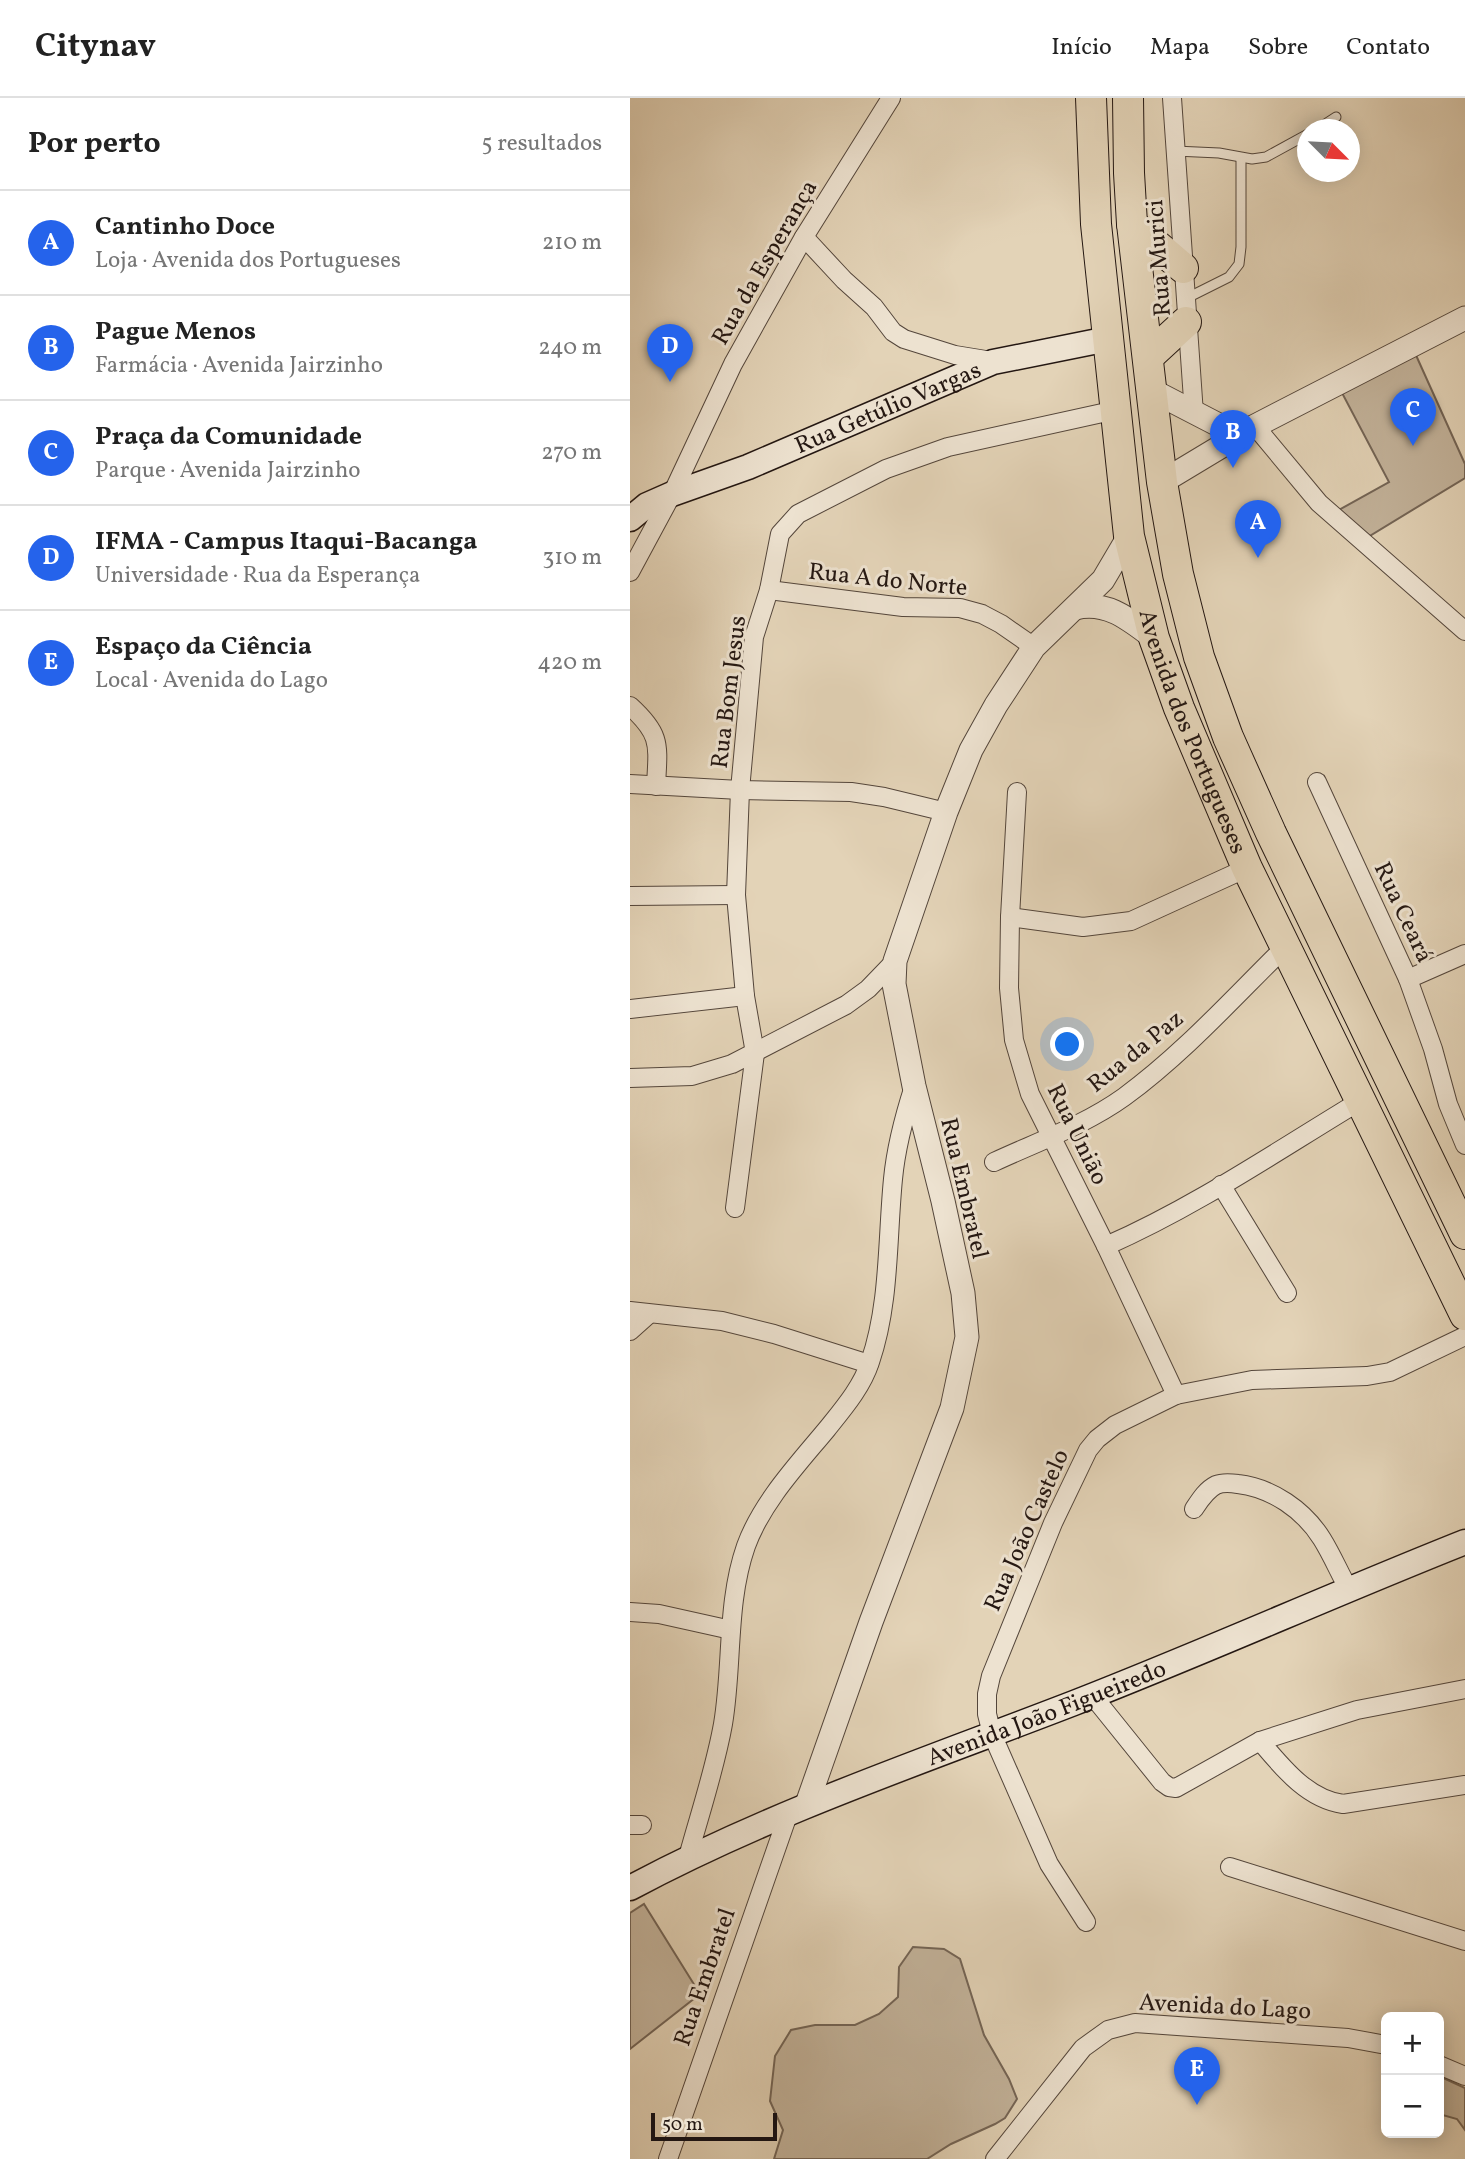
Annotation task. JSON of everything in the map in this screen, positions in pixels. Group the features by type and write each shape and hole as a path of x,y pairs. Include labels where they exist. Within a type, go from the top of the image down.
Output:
{"highway":[{"name":"Avenida dos Portugueses","path":"1091,98 1096,224 1129,536 1154,638 1179,708 1247,868 1465,1315"},
{"name":"Avenida dos Portugueses","path":"1129,98 1132,224 1162,482 1185,605 1199,657 1228,737 1271,833 1417,1135 1458,1198 1465,1234"},
{"path":"1132,224 1183,268"},
{"path":"1148,357 1186,310"},
{"path":"1316,1010 1330,996 1343,1003 1388,1100 1417,1135"}],"main road":[{"name":"Rua Getúlio Vargas","path":"632,515 672,494 771,458 993,362 1108,339"},
{"name":"Avenida João Figueiredo","path":"630,1888 688,1857 798,1808 1092,1695 1465,1542"}],"street":[{"name":"Rua da Esperança","path":"630,572 672,494 733,364 804,237 891,98"},
{"name":"Rua Murici","path":"1172,98 1194,414"},
{"path":"804,237 844,280 874,307 893,332 904,339 955,355 993,362"},
{"path":"1162,482 1246,431 1465,318"},
{"path":"1151,390 1194,414 1246,431 1319,503 1465,631"},
{"name":"Rua Bom Jesus","path":"735,1208 754,1053 745,996 736,895 740,790 754,637 769,590 780,534 798,514 886,469 948,447 1116,410"},
{"name":"Rua Embratel","path":"668,2159 798,1808 952,1408 967,1337 963,1293 914,1086 894,984 895,961 946,812 971,750 996,705 1034,647 1103,580 1129,536"},
{"name":"Rua A do Norte","path":"769,590 903,607 960,608 982,614 1001,624 1034,647"},
{"path":"1075,608 1087,605 1107,608 1127,618 1154,638"},
{"path":"630,706 655,733 656,786"},
{"name":"Rua Ceará","path":"1317,782 1408,979 1433,1049 1448,1104 1465,1145"},
{"path":"630,784 851,792 946,812"},
{"name":"Rua União","path":"1017,792 1009,988 1014,1040 1030,1094 1176,1395"},
{"path":"1010,917 1083,927 1130,921 1247,868"},
{"path":"630,896 736,895"},
{"name":"Rua da Paz","path":"994,1162 1099,1113 1123,1097 1171,1058 1286,947"},
{"path":"1408,979 1465,954"},
{"path":"630,1078 692,1076 710,1072 754,1053 846,1005 868,989 895,961"},
{"path":"630,1009 745,996"},
{"path":"688,1857 723,1723 730,1630 736,1586 747,1545 785,1480 843,1410 869,1364 879,1327 889,1249 893,1178 903,1121 914,1086"},
{"path":"1106,1246 1221,1185 1360,1101"},
{"path":"1221,1185 1287,1293"},
{"path":"630,1311 722,1321 774,1334 869,1364"},
{"path":"630,1331 649,1314"},
{"name":"Rua João Castelo","path":"1086,1922 1049,1864 992,1734 987,1714 987,1694 991,1676 1053,1523 1088,1450 1115,1425 1176,1395 1252,1380 1367,1377 1390,1372 1465,1336"},
{"path":"1194,1509 1205,1493 1217,1484 1239,1484 1266,1490 1285,1501 1305,1518 1322,1538 1348,1588"},
{"path":"630,1612 659,1614 730,1630"},
{"path":"1092,1695 1161,1782 1169,1787 1185,1785 1260,1741 1357,1710 1465,1689"},
{"path":"1260,1741 1294,1778 1329,1802 1343,1804 1465,1784"},
{"path":"1230,1867 1465,1941"},
{"name":"Avenida do Lago","path":"995,2159 1083,2048 1108,2030 1121,2025 1135,2023 1335,2037 1381,2044"},
{"path":"1444,2067 1465,2076"}],"lane":[{"path":"1175,151 1219,153 1241,158 1266,157 1297,140"},
{"path":"1186,310 1229,277 1239,264 1241,158"}],"shaded area":[{"path":"1415,353 1465,464 1465,478 1368,537 1337,511 1389,482 1341,391"},
{"path":"644,1904 700,1994 630,2049 630,1913"},
{"path":"913,1947 944,1949 960,1959 984,2035 1017,2099 1005,2118 951,2144 927,2159 774,2159 783,2130 770,2101 775,2056 791,2030 815,2025 855,2025 879,2014 898,1997 899,1967"},
{"path":"1444,2078 1465,2088 1465,2130 1457,2119 1444,2115"}],"place":[{"name":"IFMA - Campus Itaqui-Bacanga","path":"670,382"},
{"name":"Praça da Comunidade","path":"1413,446"},
{"name":"Pague Menos","path":"1233,468"},
{"name":"Cantinho Doce","path":"1258,558"},
{"name":"Espaço da Ciência","path":"1197,2105"}]}
